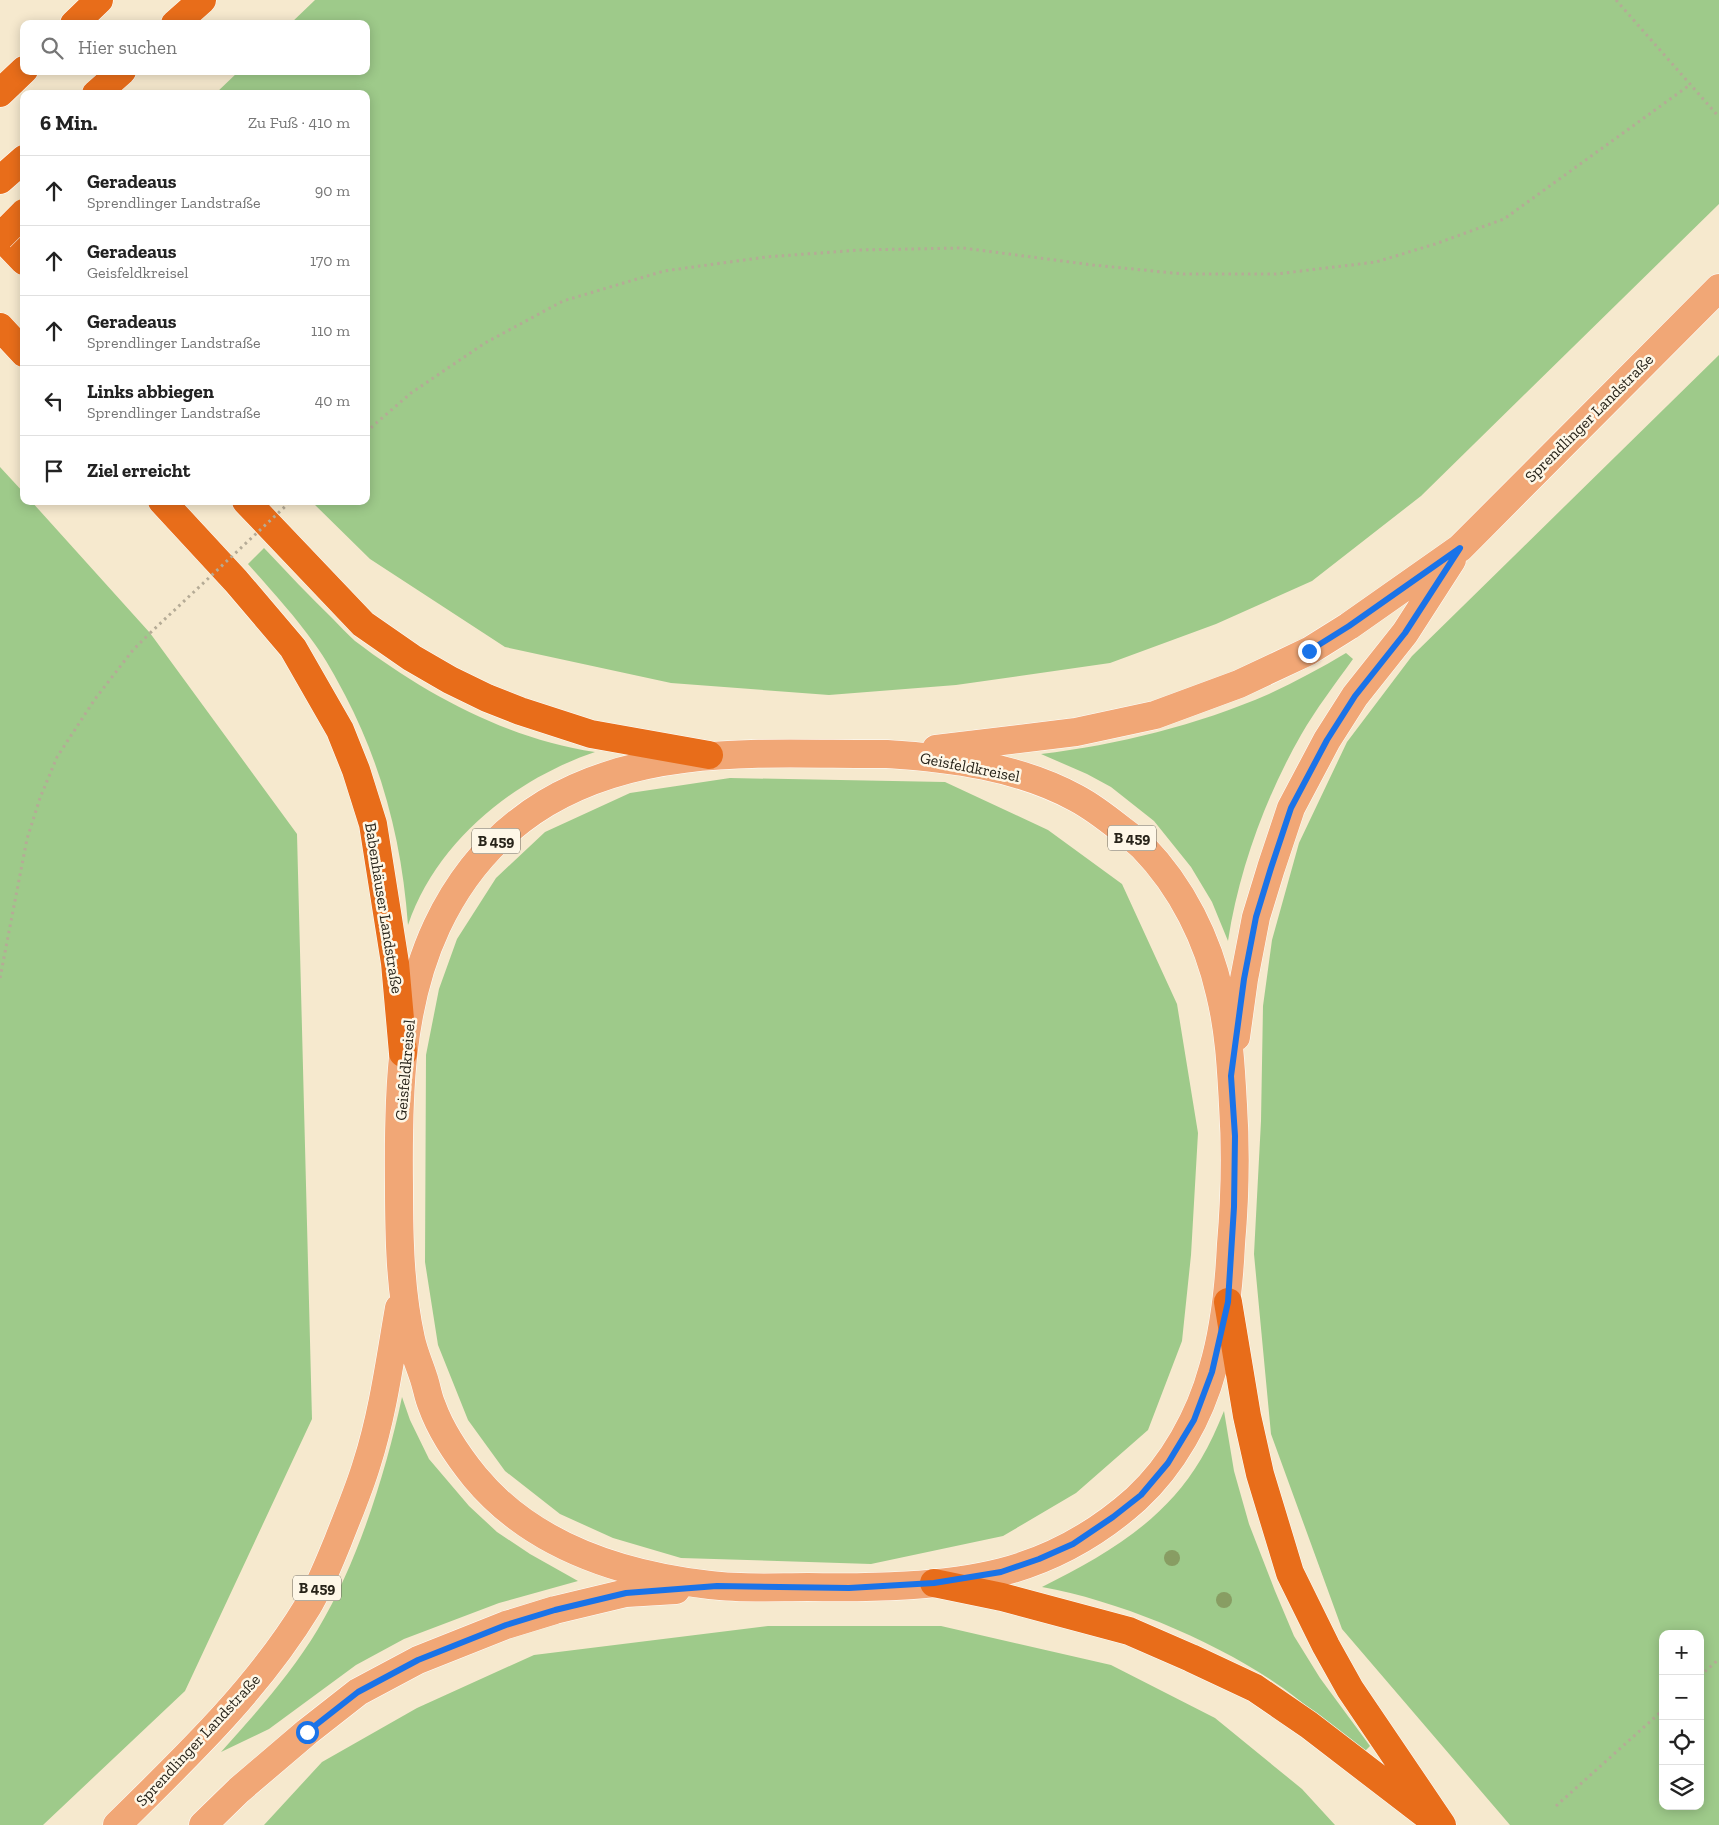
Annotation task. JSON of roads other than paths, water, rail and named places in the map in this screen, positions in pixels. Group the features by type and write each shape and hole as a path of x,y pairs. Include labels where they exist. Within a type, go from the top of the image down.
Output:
{"highway":[{"path":"78,20 99,0"},
{"path":"180,20 202,0"},
{"path":"0,93 20,74"},
{"path":"101,90 117,75"},
{"path":"20,217 0,236 20,258"},
{"path":"0,327 20,349"},
{"name":"Babenhäuser Landstraße","path":"166,505 236,581 293,648 340,730 356,770 373,824 395,963 403,1053"},
{"path":"250,505 363,624 412,658 450,680 520,711 591,734 709,755"},
{"path":"1228,1302 1247,1416 1260,1474 1290,1573 1326,1646 1350,1689 1441,1825"},
{"path":"934,1583 1002,1597 1129,1631 1247,1685 1310,1725 1441,1825"}],"main road":[{"name":"Sprendlinger Landstraße","path":"887,754 1076,732 1155,714 1238,684 1309,651 1349,626 1460,548 1719,288"},
{"name":"Sprendlinger Landstraße","path":"1231,1076 1244,979 1256,917 1291,808 1327,740 1355,696 1405,633 1460,548"},
{"name":"Geisfeldkreisel","path":"887,754 926,757 992,768 1023,776 1072,796 1097,810 1142,846 1170,879 1200,932 1220,990 1227,1030 1235,1136 1234,1207 1228,1302 1212,1372 1194,1420 1168,1463 1141,1495 1073,1544 1039,1559 1001,1572 934,1583 849,1588 717,1586 654,1576 616,1567 577,1553 533,1528 499,1502 478,1480 461,1457 432,1408 412,1344 403,1289 398,1140 403,1053 413,995 435,930 456,891 479,859 507,830 542,806 577,786 640,766 709,755 887,754"},
{"name":"Sprendlinger Landstraße","path":"117,1825 220,1721 258,1679 308,1606 326,1570 353,1505 368,1462 378,1421 403,1289"},
{"name":"B 459","path":"203,1825 239,1790 307,1732 358,1692 418,1660 506,1625 555,1610 626,1593 717,1586"}]}
